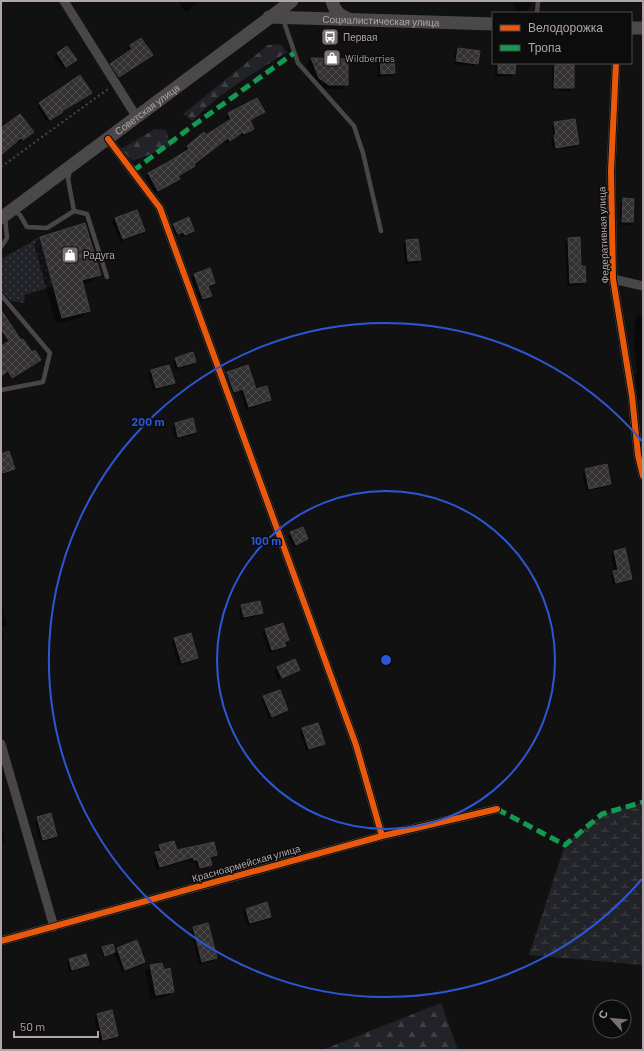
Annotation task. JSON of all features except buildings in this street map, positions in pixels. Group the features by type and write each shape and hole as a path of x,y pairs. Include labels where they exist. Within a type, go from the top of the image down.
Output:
{"street":[{"path":"64,1 136,116"},
{"name":"Советская улица","path":"6,214 108,139 136,116 276,17 292,1"},
{"path":"332,1 334,8 339,15 350,20"},
{"name":"Социалистическая улица","path":"276,17 492,24"},
{"path":"632,28 643,28"},
{"name":"Федеративная улица","path":"616,64 610,171 613,279 632,396 638,455 643,476"},
{"path":"108,139 160,208 356,745 382,836"},
{"path":"613,279 643,286"},
{"path":"1,744 54,927"},
{"name":"Красноармейская улица","path":"1,941 382,836 497,809"}],"lane":[{"path":"537,12 538,1"},
{"path":"276,17 298,63 354,126 364,153 381,231"},
{"path":"71,166 68,179 74,212"},
{"path":"1,247 7,238 6,214 20,215 27,227 47,228 74,212 87,214 108,277"},
{"path":"1,295 50,353 43,382 1,390"}],"path":[{"path":"1,168 115,83"}],"green space":[{"path":"280,44 287,52 225,93 193,121 183,114 268,45"},
{"path":"155,129 166,130 171,146 133,161 121,149"},
{"path":"40,237 53,286 25,295 24,303 11,301 1,290 1,259"},
{"path":"643,802 643,965 529,955 565,845 602,814"},
{"path":"441,1003 458,1050 322,1050"}],"marked path":[{"path":"133,171 294,53"},
{"path":"497,809 565,845 602,814 643,802"}],"cycle path":[{"path":"616,64 611,171 613,279 632,396 638,455 643,476"},
{"path":"108,139 160,208 356,745 382,836"},
{"path":"1,941 382,836 497,809"}],"place":[{"name":"Первая","path":"330,37"},
{"name":"Wildberries","path":"332,58"},
{"name":"Радуга","path":"70,255"}]}
